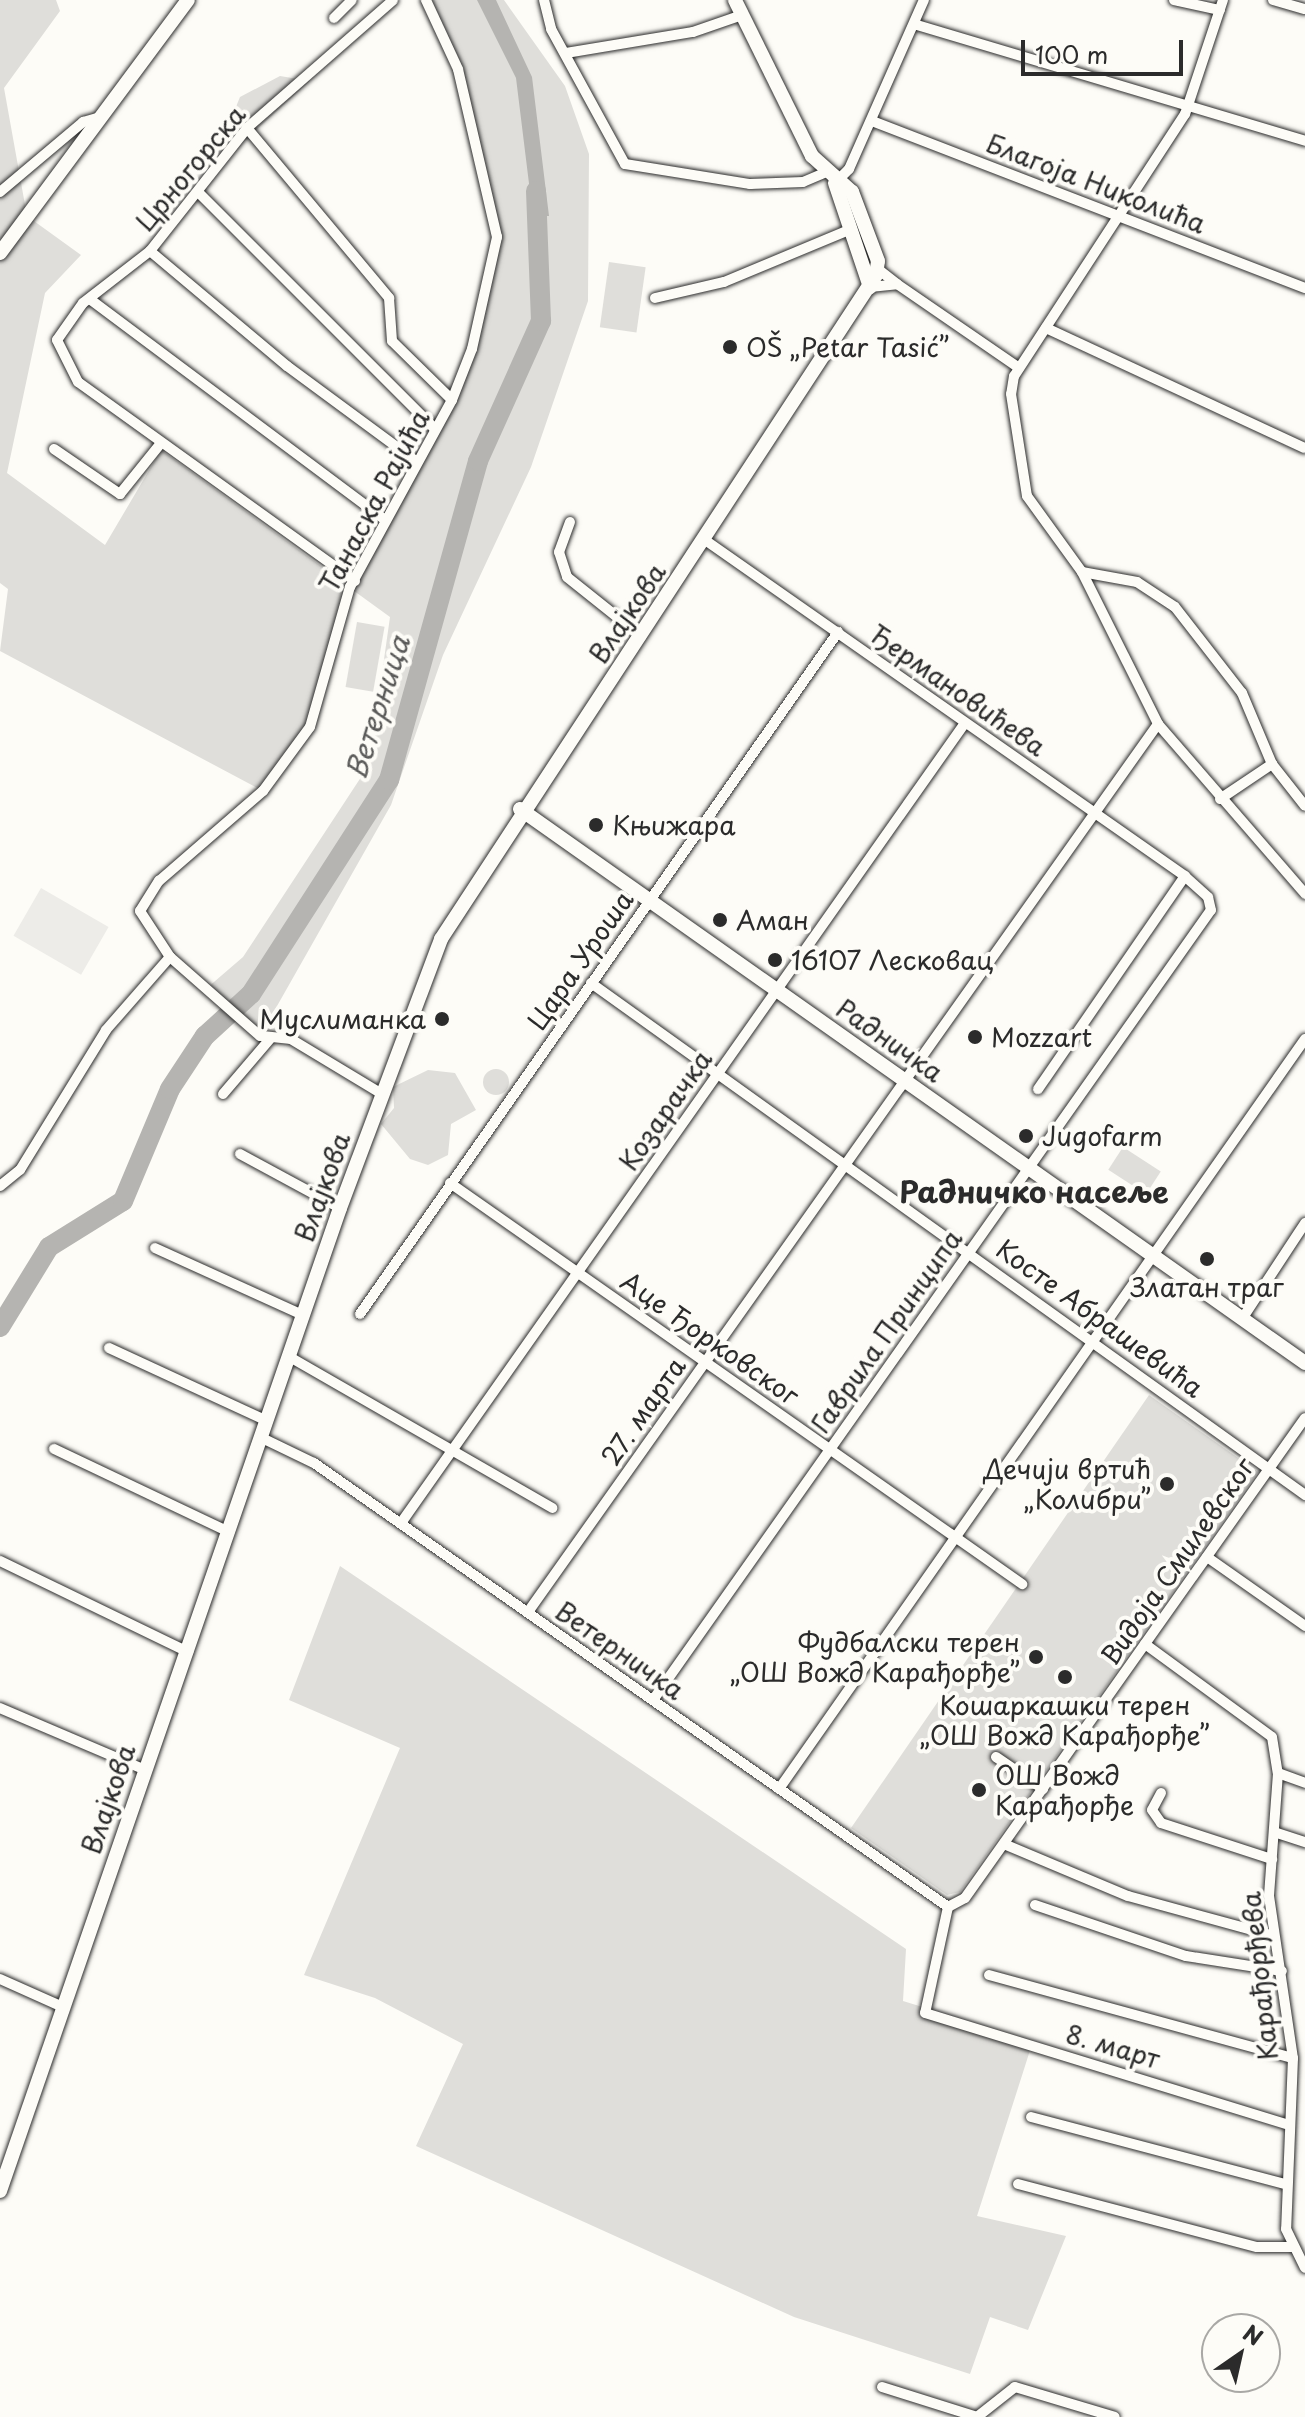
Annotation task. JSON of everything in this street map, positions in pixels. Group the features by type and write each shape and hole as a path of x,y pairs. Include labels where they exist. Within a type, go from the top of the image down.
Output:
{"main road":[{"path":"735,0 829,178 870,287"},
{"path":"0,253 183,2"},
{"path":"829,178 852,192 878,269"},
{"name":"Влајкова","path":"0,2191 143,1769 188,1652 340,1208 441,939 520,809 705,540 870,287 878,269"},
{"name":"Радничка","path":"520,809 1305,1363"}],"street":[{"path":"334,18 352,0"},
{"name":"Црногорска","path":"161,443 66,366 58,333 91,300 150,251 247,128 393,0"},
{"name":"Танаска Рајића","path":"265,1038 170,957 141,920 142,901 263,791 300,743 318,711 335,628 355,581 416,461 452,400 481,318 497,237 458,69 426,0"},
{"path":"544,0 566,53 625,164 750,184 829,178 872,121 917,25 924,0"},
{"path":"1174,0 1221,5 1189,106 1019,368 1011,394 1027,496 1082,572 1158,724 1305,894"},
{"path":"1273,0 1305,9"},
{"path":"566,53 693,32 742,15"},
{"path":"917,25 1305,141"},
{"path":"0,192 83,122 102,117"},
{"name":"Благоја Николића","path":"872,121 1305,288"},
{"path":"247,128 389,298 392,341 452,400"},
{"path":"198,192 435,429"},
{"path":"655,298 724,282 849,230"},
{"path":"150,251 287,366 416,461"},
{"path":"878,269 1019,368"},
{"path":"870,287 897,284"},
{"path":"91,300 385,520"},
{"path":"1046,328 1305,448"},
{"path":"54,449 120,494 161,443 355,581"},
{"path":"570,522 559,552 567,577 641,636"},
{"name":"Ђермановићева","path":"705,540 1185,876 1208,897 1211,910"},
{"path":"1082,572 1121,577 1164,597 1235,684 1272,764 1305,806"},
{"name":"Цара Уроша","path":"360,1314 838,632"},
{"name":"Козарачка","path":"401,1523 965,723"},
{"name":"27. марта","path":"528,1612 901,1077 1158,724"},
{"path":"1220,799 1272,764"},
{"path":"1038,1089 1185,876"},
{"name":"Гаврила Принципа","path":"653,1700 1211,910"},
{"path":"0,1186 20,1170 106,1030 170,957"},
{"name":"Косте Абрашевића","path":"591,983 970,1250 1305,1495"},
{"path":"223,1094 265,1038 291,1039 382,1094"},
{"path":"779,1789 1305,1039"},
{"path":"240,1154 340,1208"},
{"name":"Аце Ђорковског","path":"450,1183 1022,1584"},
{"path":"1242,1319 1305,1223"},
{"path":"155,1248 303,1315"},
{"path":"109,1348 267,1421"},
{"path":"288,1356 552,1508"},
{"name":"Видоја Смилевског","path":"948,1907 965,1898 1305,1418"},
{"name":"Ветерничка","path":"262,1438 314,1463 948,1907"},
{"path":"54,1449 229,1532"},
{"path":"1207,1557 1305,1626"},
{"path":"0,1561 188,1652"},
{"name":"Карађорђева","path":"1145,1644 1272,1737 1278,1773 1272,1859 1274,1936 1282,1971 1293,2058 1285,2184 1292,2247 1305,2268"},
{"path":"0,1708 143,1769"},
{"path":"996,1757 1043,1789"},
{"path":"1278,1773 1305,1783"},
{"path":"1161,1793 1152,1810 1161,1823 1272,1859"},
{"path":"1274,1832 1305,1842"},
{"path":"1004,1844 1128,1896 1274,1936"},
{"path":"1035,1905 1186,1956 1282,1971"},
{"name":"8. март","path":"948,1907 925,2013 1288,2125"},
{"path":"989,1975 1293,2058"},
{"path":"0,1979 63,2007"},
{"path":"1031,2117 1285,2184"},
{"path":"1018,2184 1257,2247 1292,2247"},
{"path":"882,2387 977,2417 1015,2387 1115,2417"}],"shaded area":[{"path":"0,0 56,0 60,11 4,88 27,216 81,255 45,293 7,473 105,545 161,450 350,587 463,373 497,237 458,69 426,0 504,0 565,86 589,154 588,301 531,467 443,655 391,805 260,1036 207,988 243,957 369,765 390,617 350,588 318,711 263,791 0,651 8,589 0,583"},
{"path":"477,0 496,0 532,77 549,216 533,216 516,78"},
{"path":"280,76 310,81 209,173 240,97"},
{"path":"609,262 646,267 636,333 600,327"},
{"path":"357,622 385,627 373,692 346,687"},
{"path":"41,888 109,927 81,975 14,936"},
{"path":"496,1069 506,1072 509,1082 506,1092 496,1095 486,1092 483,1082 486,1072"},
{"path":"428,1070 455,1073 476,1110 451,1124 448,1155 428,1165 410,1159 381,1124 394,1108 393,1087"},
{"path":"1123,1147 1161,1172 1146,1194 1108,1170"},
{"path":"1149,1395 1258,1472 960,1892 947,1895 851,1828"},
{"path":"340,1566 906,1949 903,2001 1033,2041 977,2216 1066,2236 1028,2330 990,2317 970,2374 794,2317 416,2146 463,2044 375,1998 304,1975 400,1748 289,1700"}],"waterway":[{"name":"Ветерница","path":"0,1327 49,1247 123,1201 170,1089 205,1036 251,994 389,780 478,461 541,321 536,191"}],"place":[{"name":"OŠ „Petar Tasić”","path":"730,347"},
{"name":"Књижара","path":"596,825"},
{"name":"Аман","path":"720,920"},
{"name":"16107 Лесковац","path":"775,960"},
{"name":"Муслиманка","path":"442,1019"},
{"name":"Mozzart","path":"975,1037"},
{"name":"Jugofarm","path":"1026,1136"},
{"name":"Златан траг","path":"1207,1259"},
{"name":"Дечији вртић „Колибри”","path":"1167,1484"},
{"name":"Фудбалски терен „ОШ Вожд Карађорђе”","path":"1036,1657"},
{"name":"Кошаркашки терен „ОШ Вожд Карађорђе”","path":"1065,1677"},
{"name":"ОШ Вожд Карађорђе","path":"979,1790"}],"district":[{"name":"Радничко насеље","path":"1034,1191"}]}
